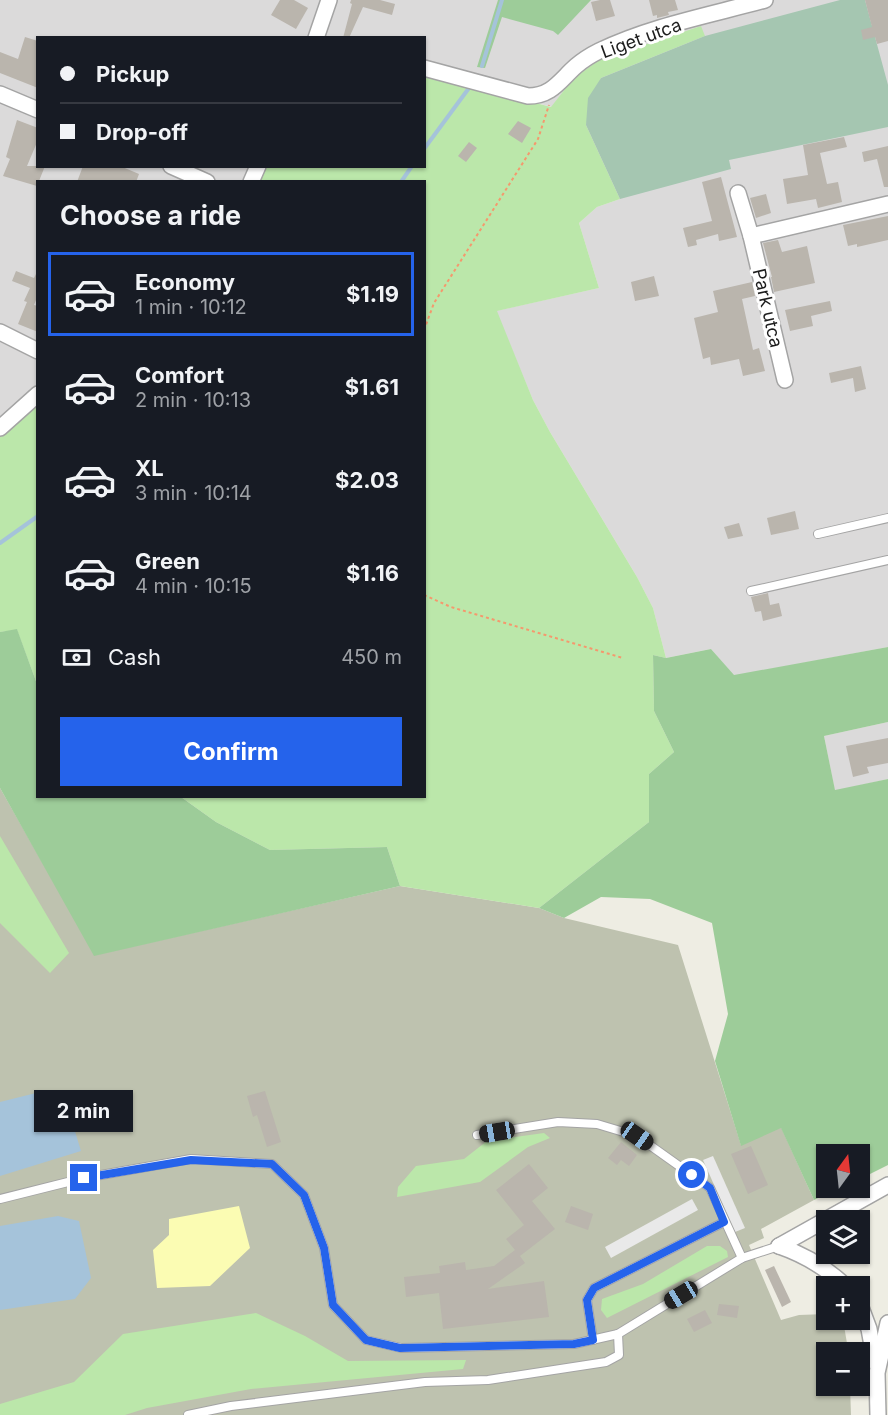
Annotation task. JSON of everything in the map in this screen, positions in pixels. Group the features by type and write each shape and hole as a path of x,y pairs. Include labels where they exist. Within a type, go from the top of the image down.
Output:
{"street":[{"path":"317,36 329,0"},
{"name":"Liget utca","path":"426,69 528,96 545,94 555,88 583,60 623,41 660,28 765,0"},
{"path":"0,94 36,109"},
{"path":"176,168 202,180"},
{"name":"Park utca","path":"738,193 751,236 784,380"},
{"path":"751,236 888,204"},
{"path":"0,332 36,350"},
{"path":"0,428 36,396"},
{"path":"779,1246 888,1185"},
{"path":"779,1246 821,1265 834,1276"},
{"path":"877,1373 888,1323"},
{"path":"869,1330 877,1373 878,1415"}],"lane":[{"path":"818,534 888,518"},
{"path":"751,591 888,560"},
{"path":"477,1135 558,1122 597,1124 637,1136 710,1188 742,1258"},
{"path":"0,1199 84,1178 191,1160 272,1164 304,1195 324,1248 333,1305 366,1340 400,1348 574,1344 618,1334 742,1258 779,1246"},
{"path":"593,1340 587,1300 594,1288 724,1222"},
{"path":"188,1415 231,1406 425,1382 488,1380 606,1362 619,1354 618,1334"}],"path":[{"path":"426,325 434,303 538,139 555,88"},
{"path":"426,596 451,607 623,658"}],"shaded area":[{"path":"0,0 888,0 888,647 734,676 711,649 666,658 653,608 533,400 496,311 599,288 579,223 597,207 620,199 586,125 601,78 705,36 565,89 552,107 426,74 426,36 36,36 36,168 264,168 258,180 36,180 36,407 0,434"},
{"path":"498,0 591,0 558,35 553,31 502,17 485,68 477,67"},
{"path":"840,0 865,0 888,85 888,127 729,160 731,169 620,199 586,125 588,98 601,78 705,36"},
{"path":"701,26 705,36 601,78 586,125 620,199 597,207 579,223 599,288 497,311 533,400 653,608 666,658 653,655 654,711 674,752 649,774 649,822 539,908 400,886 387,847 270,850 216,822 182,798 426,798 426,180 258,180 264,168 426,168 426,74 551,107 581,73 599,60"},
{"path":"36,407 36,681 17,630 0,632 0,434"},
{"path":"17,629 36,681 36,798 182,798 216,822 270,850 387,847 400,886 94,956 0,788 0,632"},
{"path":"888,647 888,722 824,736 835,790 888,779 888,1165 870,1174 870,1144 816,1144 816,1198 818,1198 814,1200 781,1128 741,1146 715,1061 728,1014 712,923 650,899 601,897 564,918 539,908 649,822 649,774 674,752 654,711 653,655 666,658 711,649 734,675"},
{"path":"888,722 888,779 835,791 824,736"},
{"path":"0,788 95,955 400,886 539,908 564,918 678,945 741,1145 781,1127 814,1200 761,1229 764,1238 749,1245 781,1320 799,1315 816,1314 816,1330 845,1330 847,1342 816,1342 816,1396 850,1396 851,1415 0,1415"},
{"path":"0,836 69,953 50,973 0,923"},
{"path":"544,1133 550,1138 528,1147 480,1182 397,1197 398,1187 416,1166 464,1159 487,1141"},
{"path":"713,1156 745,1228 735,1232 703,1160"},
{"path":"692,1199 698,1210 611,1258 605,1247"},
{"path":"707,1246 720,1246 727,1251 728,1257 607,1318 601,1310 602,1299 643,1284"},
{"path":"256,1313 305,1336 348,1361 466,1360 463,1369 251,1389 147,1408 125,1415 0,1415 0,1404 74,1382 123,1334"}],"sand":[{"path":"239,1206 250,1248 210,1286 157,1288 153,1250 169,1235 169,1219"}],"water":[{"path":"48,1090 54,1106 70,1115 81,1151 0,1176 0,1102"},
{"path":"58,1216 79,1221 91,1278 75,1299 0,1310 0,1226"}],"building":[{"path":"280,0 294,0 308,8 296,29 271,15"},
{"path":"351,0 380,0 395,4 392,15 363,7 350,36 344,36 352,4"},
{"path":"610,0 615,16 596,21 591,2"},
{"path":"649,0 675,0 678,10 657,18 657,15 653,16"},
{"path":"865,0 888,0 888,41 877,44 875,37 863,40 861,30 872,27"},
{"path":"25,37 36,40 36,87 0,73 0,52 18,59"},
{"path":"17,120 36,127 36,145 27,166 44,168 39,180 36,180 36,186 3,176 10,159 6,157"},
{"path":"518,121 531,128 522,143 508,134"},
{"path":"844,137 847,147 820,153 827,184 838,182 842,202 818,208 816,199 787,204 783,179 808,175 803,145"},
{"path":"469,142 477,148 466,162 458,156"},
{"path":"888,146 888,187 884,187 877,159 864,162 862,152"},
{"path":"82,168 125,168 139,174 137,180 78,180"},
{"path":"721,177 737,237 719,241 718,234 696,240 697,245 688,247 683,228 712,221 702,182"},
{"path":"766,194 771,213 756,218 750,198"},
{"path":"888,216 888,240 857,247 857,244 848,246 843,225"},
{"path":"778,240 782,252 807,246 815,283 774,292 763,243"},
{"path":"16,271 34,278 36,274 34,305 36,306 36,331 18,324 30,288 12,281"},
{"path":"654,276 659,296 635,301 631,282"},
{"path":"752,282 755,296 742,299 753,350 759,348 765,371 743,376 739,359 711,365 710,357 703,359 694,318 718,312 713,291"},
{"path":"830,301 832,311 811,316 813,326 790,331 785,310"},
{"path":"861,366 866,389 855,392 853,378 831,383 829,373"},
{"path":"795,511 799,529 771,535 767,518"},
{"path":"739,523 743,536 728,539 724,527"},
{"path":"768,593 770,605 779,603 782,616 763,621 761,611 755,612 751,597"},
{"path":"888,738 888,763 867,767 869,773 853,777 846,746"},
{"path":"265,1091 281,1142 267,1147 257,1115 253,1117 247,1096"},
{"path":"621,1142 637,1155 629,1166 621,1160 617,1165 608,1158"},
{"path":"751,1146 768,1185 748,1194 731,1154"},
{"path":"529,1164 548,1188 532,1201 555,1229 520,1256 525,1263 488,1289 544,1281 549,1317 443,1329 439,1293 406,1297 404,1277 440,1273 439,1266 465,1262 466,1270 494,1266 515,1250 506,1239 524,1225 496,1190"},
{"path":"571,1206 593,1214 588,1230 565,1222"},
{"path":"774,1266 791,1302 782,1307 765,1270"},
{"path":"719,1304 739,1306 737,1318 717,1315"},
{"path":"705,1310 712,1323 694,1332 687,1319"}],"waterway":[{"path":"482,66 502,0"},
{"path":"426,146 469,88"},
{"path":"402,180 411,168"},
{"path":"0,543 36,517"}],"route":[{"path":"84,1178 191,1160 272,1164 304,1195 324,1248 333,1305 366,1340 400,1348 574,1344 593,1340 587,1300 594,1288 724,1222 710,1188 692,1175"}]}
